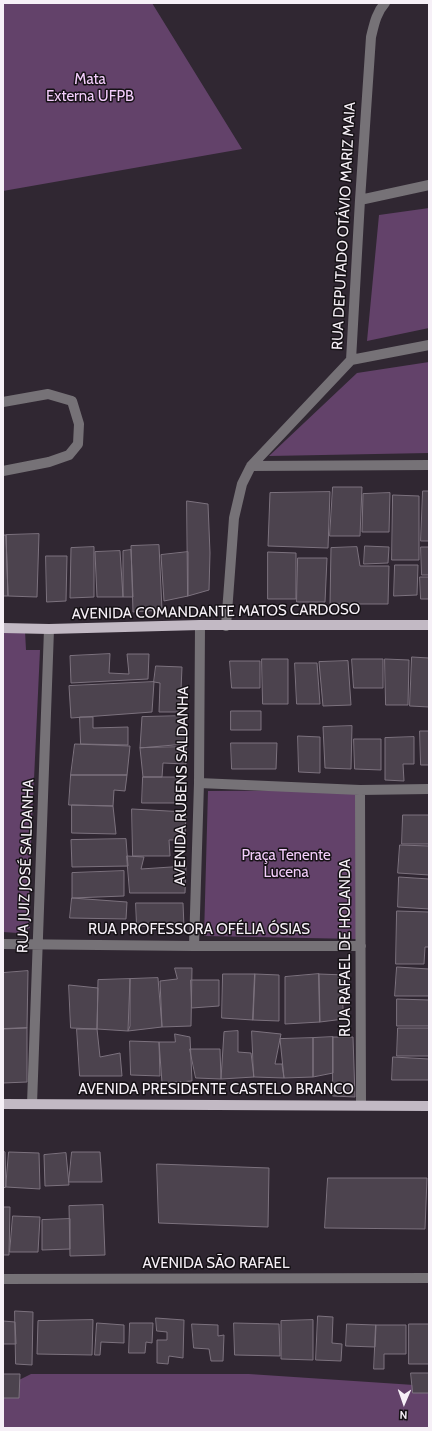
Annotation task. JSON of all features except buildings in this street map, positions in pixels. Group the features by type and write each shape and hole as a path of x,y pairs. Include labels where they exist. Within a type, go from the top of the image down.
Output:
{"main road":[{"name":"AVENIDA COMANDANTE MATOS CARDOSO","path":"3,628 50,629 200,625 429,625"},
{"name":"AVENIDA PRESIDENTE CASTELO BRANCO","path":"3,1104 429,1106"}],"street":[{"name":"RUA DEPUTADO OTÁVIO MARIZ MAIA","path":"226,626 234,518 242,484 251,466 351,360 360,200 372,37 376,17 384,3"},
{"path":"360,200 429,185"},
{"path":"351,360 429,345"},
{"path":"3,402 48,394 72,401 79,424 78,444 69,455 49,462 3,471"},
{"path":"251,466 429,465"},
{"name":"AVENIDA RUBENS SALDANHA","path":"194,946 199,783 200,625"},
{"name":"RUA JUIZ JOSÉ SALDANHA","path":"32,1104 50,629"},
{"path":"199,783 360,790 429,789"},
{"name":"RUA RAFAEL DE HOLANDA","path":"360,790 361,1105"},
{"name":"RUA PROFESSORA OFÉLIA ÓSIAS","path":"3,944 361,946"},
{"name":"AVENIDA SÃO RAFAEL","path":"3,1279 429,1278"}],"green space":[{"name":"Mata Externa UFPB","path":"3,3 152,3 242,149 3,191"},
{"path":"429,208 429,328 367,341 379,215"},
{"path":"429,362 429,453 269,456 357,373"},
{"path":"3,631 25,631 26,650 40,650 29,887 30,928 18,933 3,932"},
{"name":"Praça Tenente Lucena","path":"360,790 356,939 204,936 208,791"},
{"path":"31,1374 249,1374 429,1386 429,1428 3,1428 3,1388"}]}
